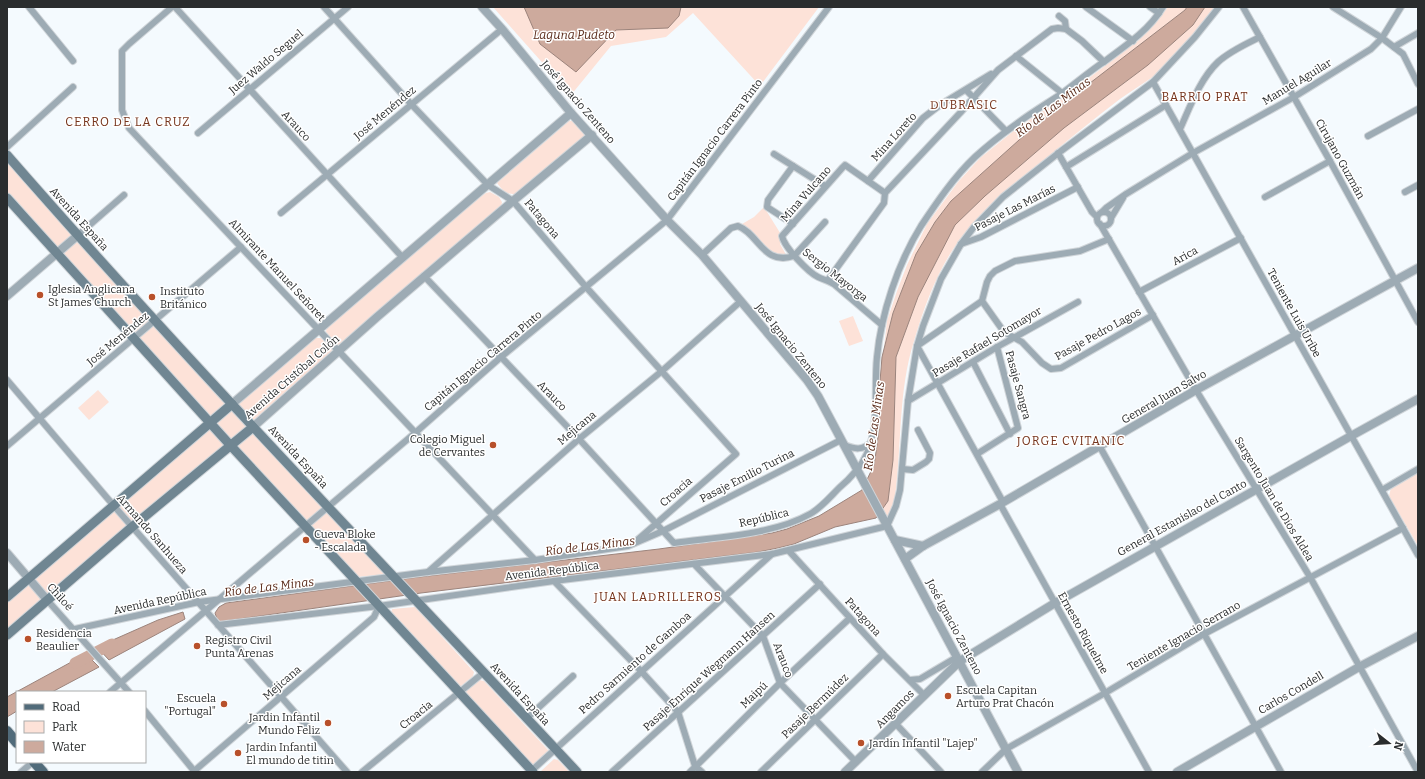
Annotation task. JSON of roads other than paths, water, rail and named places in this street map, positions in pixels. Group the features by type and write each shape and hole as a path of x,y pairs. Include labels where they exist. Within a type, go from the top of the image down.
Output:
{"main road":[{"name":"Avenida España","path":"7,155 77,236 253,427 577,772"},
{"path":"7,198 56,254 304,526 532,772"},
{"name":"Avenida Cristóbal Colón","path":"7,597 232,404"},
{"name":"Avenida Cristóbal Colón","path":"7,635 132,527 253,427"},
{"path":"7,731 16,742"},
{"path":"35,763 43,772"}],"street":[{"path":"29,7 73,61"},
{"name":"Almirante Manuel Señoret","path":"174,7 128,44 122,51 122,110 129,128 535,560"},
{"name":"Arauco","path":"174,7 403,258"},
{"name":"Patagona","path":"324,7 411,104 488,186 513,201 586,287 736,454"},
{"name":"Juez Waldo Seguel","path":"198,133 348,7"},
{"name":"José Ignacio Zenteno","path":"482,7 571,113 667,220 702,255 807,380 818,396 1018,772"},
{"name":"Capitán Ignacio Carrera Pinto","path":"111,691 415,433 501,357 667,220 829,7"},
{"path":"1086,7 1133,41"},
{"path":"1150,7 1159,14"},
{"path":"859,475 872,442 877,357 882,325 900,268 919,230 931,211 952,183 974,158 1006,132 1133,41 1159,14 1163,7"},
{"path":"885,523 896,506 900,490 908,402 917,346 941,279 961,244 988,211 1003,197 1058,153 1153,82 1195,37 1219,7"},
{"name":"Cirujano Guzmán","path":"1243,7 1330,161 1418,322"},
{"path":"1333,7 1382,38 1403,54 1418,84"},
{"name":"Manuel Aguilar","path":"1102,212 1126,194 1193,153 1294,97 1371,49 1382,38 1401,7"},
{"path":"1059,16 1065,21 1066,29"},
{"path":"828,280 884,203 885,193 998,70 1052,29 1058,28 1066,29 1082,41 1104,62"},
{"name":"José Menéndez","path":"281,213 502,29"},
{"path":"1394,47 1418,33"},
{"path":"1180,129 1206,78 1218,62 1239,47 1260,37"},
{"path":"1016,56 1062,93"},
{"name":"Mina Loreto","path":"868,181 923,118 940,105 998,70"},
{"name":"Teniente Luis Uribe","path":"1153,82 1418,555"},
{"path":"7,147 73,87"},
{"path":"966,90 1006,132"},
{"path":"1066,167 1166,105"},
{"path":"1368,136 1418,109"},
{"name":"Avenida Cristóbal Colón","path":"232,404 488,186 571,113"},
{"name":"Avenida Cristóbal Colón","path":"253,427 424,276 592,136"},
{"path":"1058,153 1100,224 1104,226 1111,220"},
{"path":"774,154 825,186"},
{"path":"1265,197 1330,161"},
{"name":"Mina Vulcano","path":"782,236 842,166 845,165 868,181"},
{"path":"792,166 768,200 767,207 793,224"},
{"path":"868,181 885,193"},
{"path":"1405,192 1418,185"},
{"name":"Pasaje Las Marías","path":"961,244 981,237 1078,187"},
{"name":"Manuel Aguilar","path":"1111,220 1117,206 1126,194"},
{"path":"7,296 124,195"},
{"path":"917,346 982,301 990,276 995,271 1015,261 1080,252 1109,239 1111,220 1107,212 1102,212 1097,217"},
{"path":"702,255 731,228 738,226 745,230 764,251 777,257 788,258 794,256 825,222"},
{"name":"Sargento Juan de Dios Aldea","path":"1100,224 1196,390 1310,577 1359,667 1415,762 1418,772"},
{"name":"Sergio Mayorga","path":"782,236 783,242 794,256 816,276 828,280 882,325"},
{"name":"Arica","path":"1139,292 1241,238"},
{"name":"José Menéndez","path":"7,446 241,247"},
{"name":"General Juan Salvo","path":"905,558 923,546 1100,447 1196,390 1418,268"},
{"name":"Arauco","path":"424,276 579,439 663,531"},
{"name":"Mejicana","path":"428,572 579,439 662,371 741,301"},
{"path":"982,301 1004,332 1013,338"},
{"name":"Pasaje Rafael Sotomayor","path":"908,402 997,347 1078,302"},
{"name":"Pasaje Pedro Lagos","path":"1013,338 1022,342 1042,363 1051,369 1060,368 1153,315"},
{"name":"Ernesto Riquelme","path":"917,346 977,454 1055,603 1148,772"},
{"name":"Pasaje Sangra","path":"997,347 1018,428 1010,434"},
{"path":"973,362 1010,434 977,454"},
{"name":"Armando Sanhueza","path":"7,380 132,527 347,772"},
{"name":"General Estanislao del Canto","path":"958,659 1256,489 1418,400"},
{"path":"902,469 912,470 929,459 930,453 918,430"},
{"path":"842,442 856,449 867,446 872,442"},
{"name":"Pasaje Emilio Turina","path":"631,546 842,442"},
{"path":"1100,447 1281,772"},
{"name":"Croacia","path":"631,546 736,454"},
{"path":"1382,490 1418,470"},
{"name":"República","path":"663,531 674,543 758,531 793,522 810,514 859,475"},
{"name":"Avenida República","path":"218,625 772,554 789,551 885,523"},
{"name":"Teniente Ignacio Serrano","path":"982,772 1006,749 1105,693 1204,634 1403,528"},
{"path":"895,540 923,546"},
{"name":"Avenida República","path":"75,629 199,602 394,578 428,572 535,560 631,546"},
{"name":"Patagona","path":"789,551 883,654 924,695"},
{"name":"Chiloé","path":"7,553 129,691"},
{"name":"Pedro Sarmiento de Gamboa","path":"532,772 555,749 772,554"},
{"name":"Arauco","path":"694,564 726,595 763,636 780,684 856,762"},
{"path":"554,581 642,671 678,712 695,766 702,772"},
{"name":"Pasaje Enrique Wegmann Hansen","path":"612,772 820,584"},
{"name":"Mejicana","path":"194,772 374,617 377,604"},
{"name":"Maipú","path":"690,772 850,618"},
{"name":"Carlos Condell","path":"1177,772 1359,667 1418,636"},
{"name":"Pasaje Bermúdez","path":"761,772 883,654"},
{"path":"910,680 920,679 958,659"},
{"name":"Angamos","path":"846,772 896,724 958,659"},
{"name":"Croacia","path":"362,772 483,673"},
{"path":"526,719 573,676"},
{"path":"146,712 194,772"},
{"path":"896,724 941,772"},
{"path":"21,772 33,763"}],"water":[{"name":"Laguna Pudeto","path":"524,7 681,7 679,16 668,28 616,30 576,72 540,44"},
{"path":"1187,7 1205,7 1193,25 1148,65 1064,128 985,196 955,225 918,297 896,357 893,460 888,501 876,518 835,527 794,544 758,552 421,593 218,622 215,613 219,607 226,603 411,578 659,549 772,533 787,529 819,516 862,490 874,465 879,429 879,393 882,357 893,313 916,254 935,222 951,201 1038,123"},
{"path":"183,612 185,619 109,660 97,647 158,620"},
{"path":"86,654 99,667 54,691 18,691"},
{"path":"16,692 16,712 7,717 7,697"}],"waterway":[{"name":"Río de Las Minas","path":"75,663 112,644"}],"place":[{"name":"Iglesia Anglicana St James Church","path":"40,295"},
{"name":"Instituto Británico","path":"152,297"},
{"name":"Colegio Miguel de Cervantes","path":"493,445"},
{"name":"Cueva Bloke - Escalada","path":"306,540"},
{"name":"Residencia Beaulier","path":"28,639"},
{"name":"Registro Civil Punta Arenas","path":"197,646"},
{"name":"Escuela Capitan Arturo Prat Chacón","path":"948,696"},
{"name":"Escuela \"Portugal\"","path":"224,704"},
{"name":"Jardin Infantil Mundo Feliz","path":"328,723"},
{"name":"Jardín Infantil \"Lajep\"","path":"861,743"},
{"name":"Jardin Infantil El mundo de titin","path":"238,753"}],"district":[{"name":"BARRIO PRAT","path":"1205,97"},
{"name":"DUBRASIC","path":"964,105"},
{"name":"CERRO DE LA CRUZ","path":"128,122"},
{"name":"JORGE CVITANIC","path":"1071,441"},
{"name":"JUAN LADRILLEROS","path":"658,597"}]}
